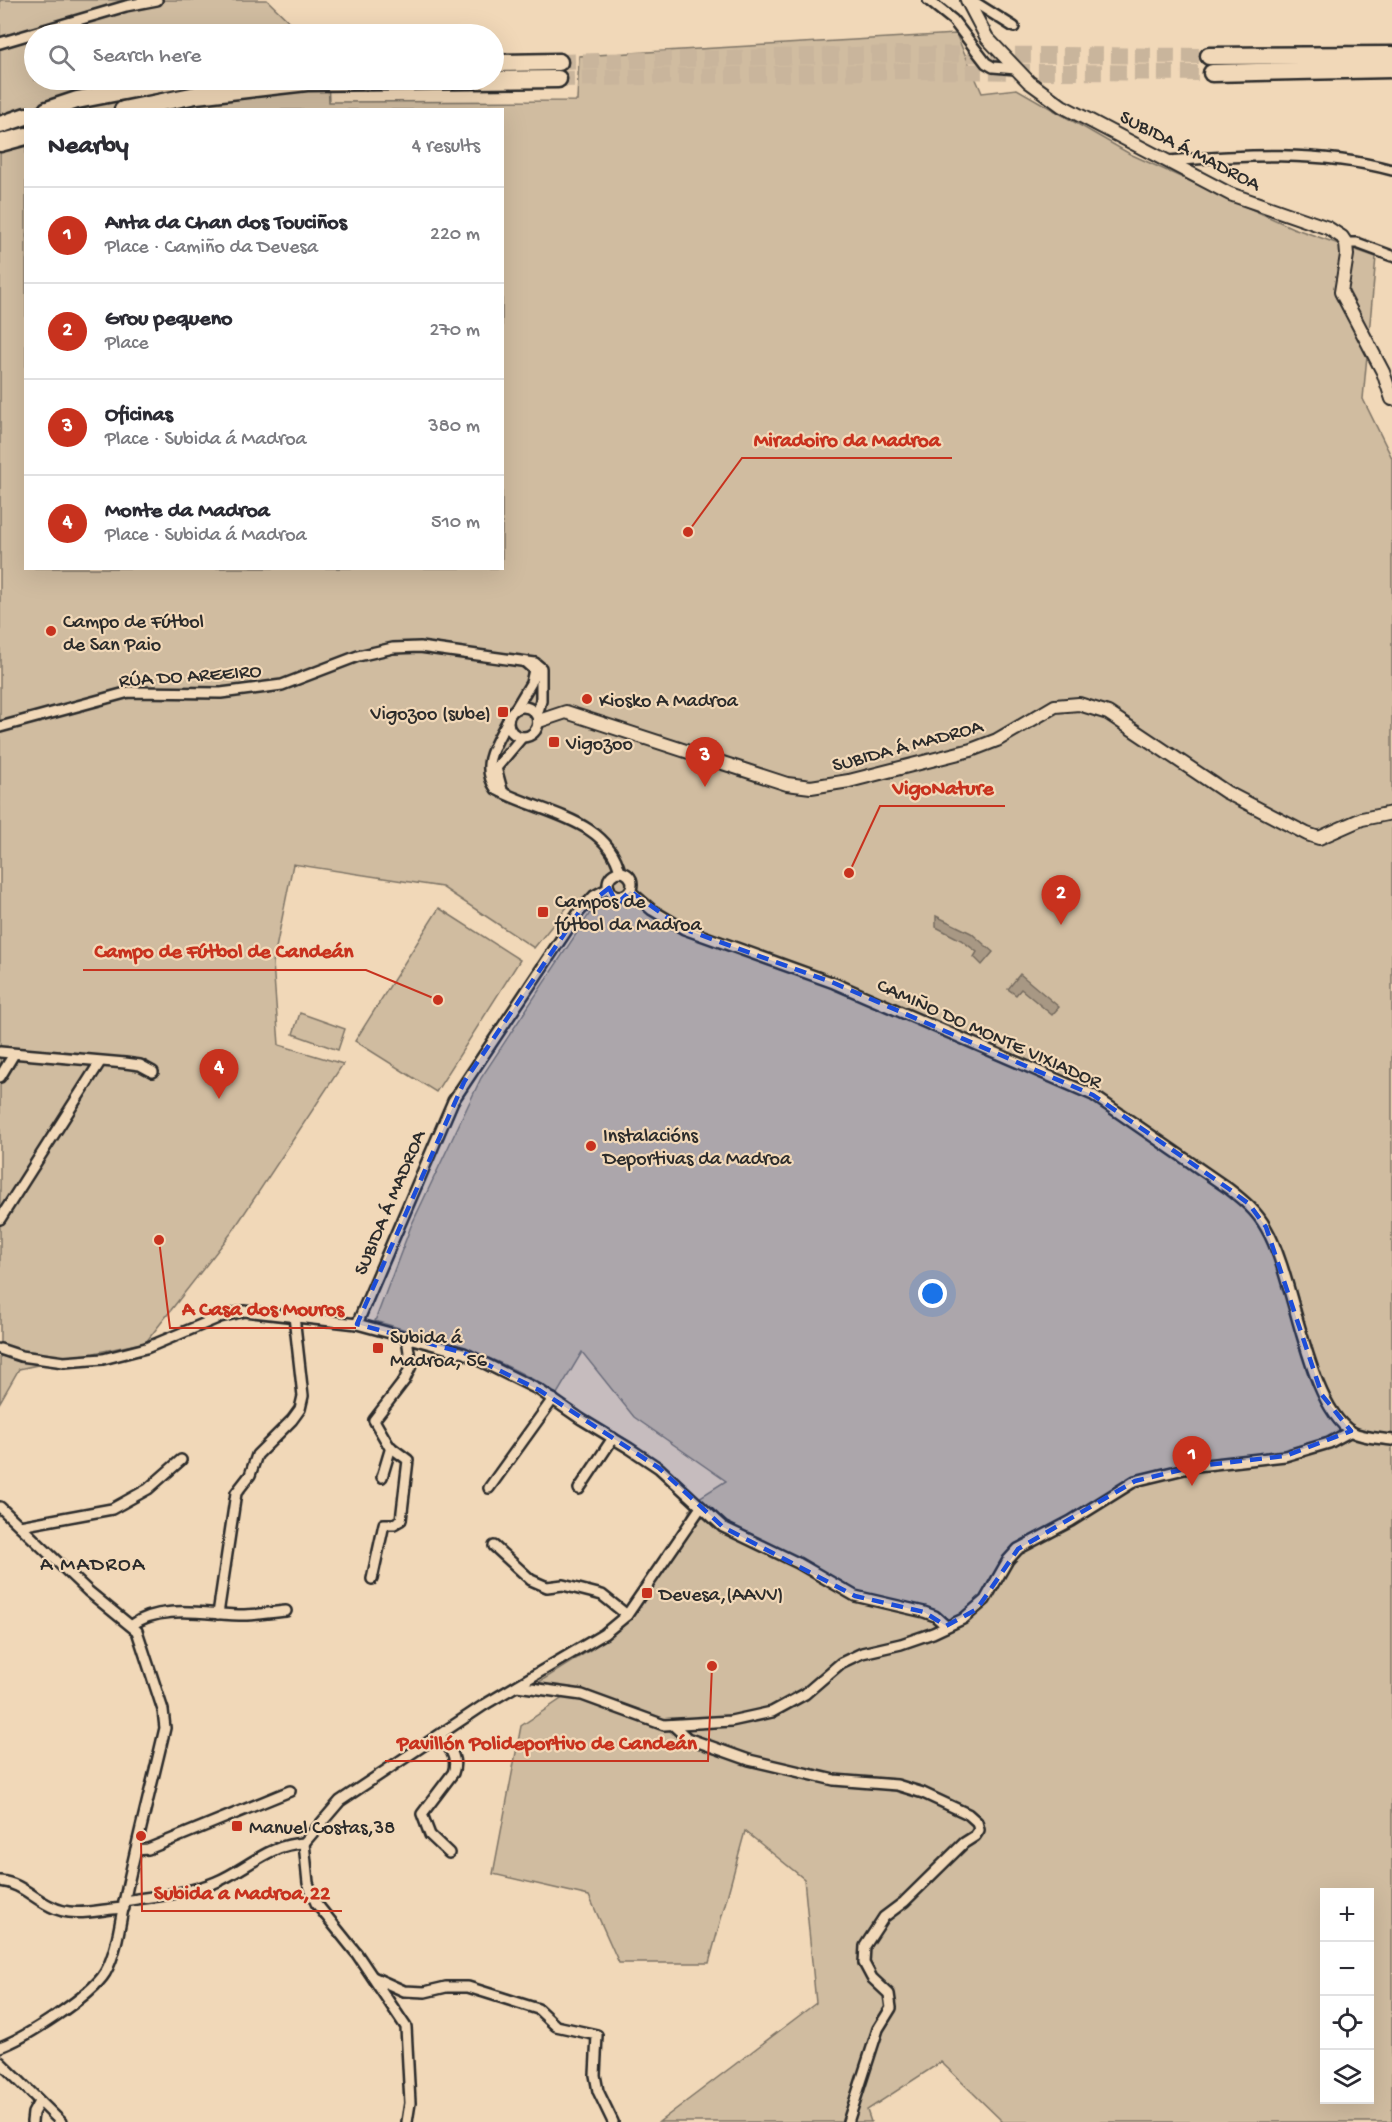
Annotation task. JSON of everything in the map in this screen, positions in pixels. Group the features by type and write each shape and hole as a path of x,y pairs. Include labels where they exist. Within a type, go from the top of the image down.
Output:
{"highway":[{"path":"1392,55 1210,64 1392,69"},
{"path":"504,64 559,70 504,73"},
{"path":"53,108 77,100 129,90"},
{"path":"132,108 196,94 233,90"},
{"path":"0,125 24,118"},
{"path":"0,143 24,137"}],"street":[{"path":"66,24 126,6 157,0"},
{"path":"928,0 953,20 986,63 993,68 1016,69"},
{"name":"SUBIDA Á MADROA","path":"969,0 987,38 1016,69 1062,106 1250,203 1328,228 1342,237 1346,243"},
{"name":"SUBIDA Á MADROA","path":"969,0 1014,27"},
{"path":"0,44 24,37"},
{"path":"1168,161 1304,154 1345,159 1392,170"},
{"path":"1392,256 1357,243 1346,243 1347,255 1341,292 1383,372 1392,399"},
{"name":"RÚA DO AREEIRO","path":"0,727 129,692 221,693 282,685 358,656 393,648 420,647 523,660"},
{"path":"523,660 534,670 531,683 508,720 490,756 488,768 491,782 505,794 578,824 595,834 617,859 620,872 631,879 630,891 618,896 609,888"},
{"path":"505,794 496,777 496,768 522,737 536,731 541,701 541,668 536,663 523,660"},
{"name":"SUBIDA Á MADROA","path":"538,718 566,712 787,784 811,787 849,782 971,750 997,740 1055,706 1079,704 1108,713 1226,792 1307,834 1319,838 1362,819 1392,813"},
{"path":"516,708 530,708 538,718"},
{"path":"508,720 512,732 522,737"},
{"name":"SUBIDA Á MADROA","path":"357,1324 453,1101 579,912 594,896 609,888 610,879 620,872"},
{"name":"CAMIÑO DO MONTE VIXIADOR","path":"630,891 652,910 684,929 834,984 1093,1095 1249,1204 1266,1227 1280,1259 1322,1395 1351,1431"},
{"path":"0,1052 140,1065 153,1072"},
{"path":"0,1077 14,1054"},
{"path":"0,1220 100,1062"},
{"path":"0,1349 21,1356 64,1362 103,1359 147,1348 228,1315 244,1311 357,1324 464,1353 539,1390 659,1468 723,1527 798,1563 855,1596 924,1612 935,1616 945,1626"},
{"path":"219,1614 236,1493 250,1475 257,1455 292,1420 300,1408 303,1396 294,1316"},
{"path":"372,1579 384,1524 394,1524 400,1520 409,1471 408,1460 391,1448 374,1420 404,1381 411,1366 407,1338"},
{"path":"489,1488 553,1400"},
{"path":"517,1686 582,1695 657,1723 673,1725 731,1721 772,1712 805,1694 841,1663 862,1653 933,1633 977,1609 1018,1549 1071,1521 1135,1481 1197,1466 1285,1456 1329,1443 1351,1431 1392,1440"},
{"path":"579,1489 613,1438"},
{"path":"382,1477 391,1448"},
{"path":"20,1526 112,1509 148,1489 181,1460"},
{"path":"0,1507 88,1591 138,1631 163,1710 165,1728 111,1957 99,1980 41,2025 0,2047"},
{"path":"0,1881 19,1886 51,1907 69,1912 94,1913 201,1887 230,1875 276,1847 304,1843 340,1801 517,1686 604,1634 627,1615 701,1507"},
{"path":"494,1546 531,1580 547,1587 563,1585 602,1595 627,1615"},
{"path":"132,1625 139,1619 164,1613 247,1615 286,1611"},
{"path":"673,1725 687,1738 749,1760 834,1780 897,1785 923,1793 968,1814 977,1822 979,1830 975,1836 964,1843 903,1902 884,1917 865,1946 864,1963 872,1978 889,1994 891,2008 878,2029 848,2122"},
{"path":"440,1735 453,1753 456,1764 453,1773 422,1814 430,1835 449,1853"},
{"path":"136,1850 148,1849 290,1791"},
{"path":"304,1843 308,1883 313,1897 373,1977 406,2027 410,2103 407,2122"},
{"path":"373,1977 404,1991 425,1992 446,1987 468,1987 538,2009 556,2026 597,2035 598,2091 613,2122"},
{"path":"0,2062 61,2122"},
{"path":"32,2122 33,2113 39,2102"}],"highlighted area":[{"path":"609,888 617,904 630,891 684,929 834,983 1093,1095 1229,1189 1249,1204 1266,1227 1322,1395 1351,1431 1285,1456 1197,1466 1135,1481 1018,1549 977,1609 946,1626 924,1612 855,1596 723,1527 659,1468 539,1390 464,1353 357,1324 464,1082 579,912"}],"shaded area":[{"path":"0,0 267,0 292,24 24,24 24,90 328,90 329,102 577,101 579,56 956,34 982,93 1017,89 1130,154 1293,228 1376,257 1363,399 1392,458 1392,2122 1003,2122 941,2062 867,2110 871,2122 659,2122 816,2003 804,1879 745,1831 709,1963 619,1963 589,1896 493,1874 521,1726 570,1693 536,1684 592,1649 646,1593 672,1551 694,1501 726,1481 634,1417 582,1352 557,1394 492,1359 446,1342 375,1321 411,1226 481,1078 590,913 572,901 534,948 442,887 293,864 273,963 279,1045 343,1064 232,1232 146,1342 19,1369 0,1402"},
{"path":"439,908 520,960 436,1092 355,1041"},
{"path":"936,916 971,933 993,952 982,965 974,957 977,952 961,940 936,927"},
{"path":"1020,974 1059,1007 1052,1015 1021,989 1016,995 1008,989"},
{"path":"300,1013 345,1029 338,1050 293,1034"}],"tunnel":[{"path":"559,62 898,54 1209,56"},
{"path":"558,79 907,71 1212,73"}],"place":[{"name":"Miradoiro da Madroa","path":"688,532"},
{"name":"Campo de Fútbol de San Paio","path":"51,631"},
{"name":"Kiosko A Madroa","path":"587,699"},
{"name":"Vigozoo (sube)","path":"503,712"},
{"name":"Vigozoo","path":"554,742"},
{"name":"Oficinas","path":"705,787"},
{"name":"VigoNature","path":"849,873"},
{"name":"Campos de fútbol da Madroa","path":"543,912"},
{"name":"Grou pequeno","path":"1061,925"},
{"name":"Campo de Fútbol de Candeán","path":"438,1000"},
{"name":"Monte da Madroa","path":"219,1099"},
{"name":"Instalacións Deportivas da Madroa","path":"591,1146"},
{"name":"A Casa dos Mouros","path":"159,1240"},
{"name":"Subida á Madroa, 56","path":"378,1348"},
{"name":"Anta da Chan dos Touciños","path":"1192,1486"},
{"name":"Devesa,(AAVV)","path":"647,1593"},
{"name":"Pavillón Polideportivo de Candeán","path":"712,1666"},
{"name":"Manuel Costas,38","path":"237,1826"},
{"name":"Subida a Madroa,22","path":"141,1836"}],"district":[{"name":"A MADROA","path":"93,1563"}]}
